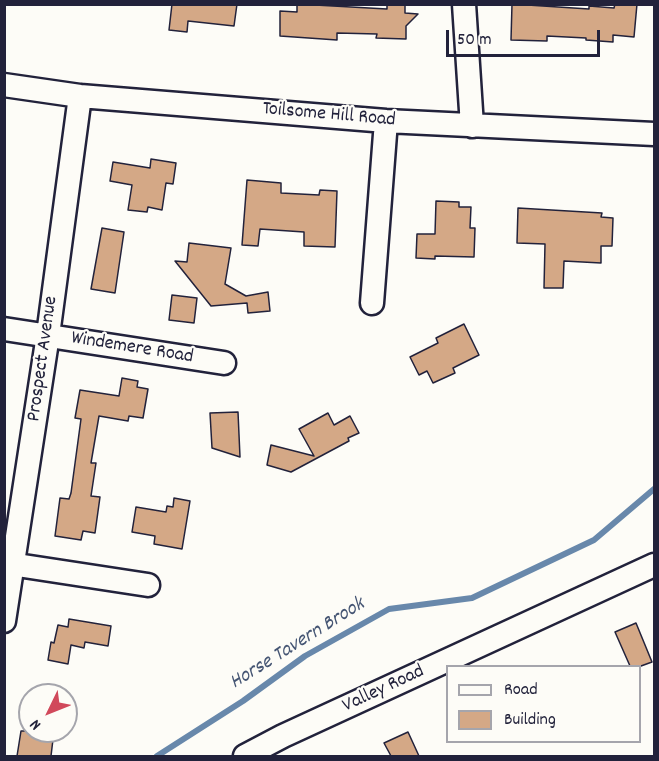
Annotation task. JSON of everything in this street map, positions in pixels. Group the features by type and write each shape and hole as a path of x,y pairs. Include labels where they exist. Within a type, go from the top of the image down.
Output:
{"street":[{"path":"464,4 472,126"},
{"name":"Toilsome Hill Road","path":"4,85 80,96 386,121 654,134"},
{"name":"Prospect Avenue","path":"4,621 9,564 48,335 80,96"},
{"path":"372,303 386,121"},
{"name":"Windemere Road","path":"4,329 224,363"},
{"path":"9,564 148,585"},
{"name":"Valley Road","path":"245,756 283,736 654,565"}],"building":[{"path":"172,4 237,4 234,26 188,21 187,32 169,30"},
{"path":"297,4 387,9 387,4 405,4 405,13 418,14 406,26 406,39 376,38 377,34 337,33 337,40 280,36 280,11 297,12"},
{"path":"512,4 589,9 589,6 614,8 615,4 637,4 634,37 613,35 613,42 547,36 547,41 511,40"},
{"path":"151,159 176,163 173,184 166,183 162,210 148,207 147,212 128,210 132,185 110,181 113,162 150,168"},
{"path":"247,180 281,183 281,193 319,195 320,190 337,191 335,247 304,246 304,232 260,229 258,246 242,245"},
{"path":"436,201 459,202 459,207 471,207 470,228 475,228 474,257 416,258 417,234 435,234"},
{"path":"518,208 602,213 601,217 613,218 612,246 601,246 601,263 564,261 563,288 544,288 545,244 517,243"},
{"path":"102,228 124,232 115,293 91,289"},
{"path":"189,243 231,248 225,284 246,296 268,292 270,311 248,313 247,303 211,306 175,261 187,262"},
{"path":"172,295 197,298 194,323 169,320"},
{"path":"464,324 479,355 453,368 455,373 433,383 427,371 419,375 410,357 438,343 436,338"},
{"path":"122,378 138,381 137,387 148,389 143,418 129,416 128,421 99,416 91,463 96,463 91,496 100,497 95,533 83,531 81,540 55,536 60,498 69,499 71,493 81,419 75,418 80,390 119,396"},
{"path":"238,412 240,457 212,448 210,413"},
{"path":"328,413 334,425 350,416 359,433 348,438 349,441 291,472 267,465 271,445 314,456 299,429"},
{"path":"174,498 190,501 182,549 154,544 155,536 132,532 136,507 166,512 167,506 173,507"},
{"path":"69,619 111,626 108,646 85,642 84,648 71,645 68,664 48,660 51,642 54,643 58,625 68,627"},
{"path":"636,623 652,662 641,666 630,665 615,632"},
{"path":"408,732 419,756 391,756 384,743"},
{"path":"19,743 53,743 51,756 17,756"}],"waterway":[{"name":"Horse Tavern Brook","path":"157,756 243,701 305,656 389,609 472,598 594,540 654,489"}]}
